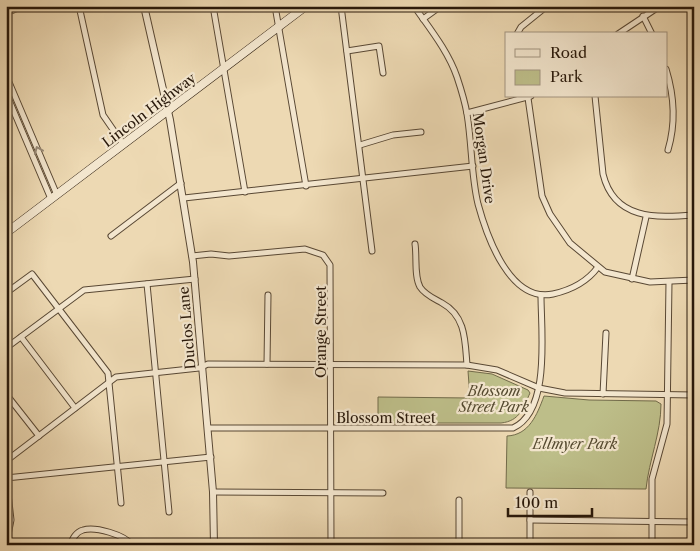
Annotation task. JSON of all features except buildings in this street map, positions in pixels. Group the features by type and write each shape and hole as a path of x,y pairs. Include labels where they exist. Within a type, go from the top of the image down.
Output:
{"main road":[{"name":"Lincoln Highway","path":"6,233 224,70 306,6"}],"street":[{"path":"6,13 23,6"},
{"path":"79,6 103,115 123,144"},
{"name":"Duclos Lane","path":"144,6 168,111 184,198 195,278 214,492 214,545"},
{"path":"213,6 244,192"},
{"path":"275,6 306,186"},
{"path":"341,6 372,251"},
{"name":"Morgan Drive","path":"414,6 449,59 467,114 478,204 498,256 514,281 541,296"},
{"path":"423,19 440,6"},
{"path":"518,32 521,27 547,6"},
{"path":"621,32 660,6"},
{"path":"643,16 651,32"},
{"path":"347,51 380,46 383,72"},
{"path":"6,74 54,197"},
{"path":"668,77 674,101 671,139 668,150"},
{"path":"6,93 20,127 54,197"},
{"path":"467,114 525,98"},
{"path":"529,98 540,183 550,214 570,243 598,267 632,279 669,282 694,280"},
{"path":"595,98 604,180 616,198 625,207 646,217 694,215"},
{"path":"20,127 27,124"},
{"path":"360,145 393,135 422,132"},
{"path":"184,198 473,166"},
{"path":"111,236 181,184"},
{"path":"632,279 646,217"},
{"path":"415,244 417,276 420,287 431,297 452,309 459,318 465,336 467,365"},
{"name":"Orange Street","path":"192,256 211,254 229,256 305,249 323,256 330,265 332,272 331,545"},
{"path":"539,388 541,296 568,290 586,279 598,267"},
{"path":"6,293 32,274 108,373 121,503"},
{"path":"6,348 84,290 195,278"},
{"path":"652,545 652,479 667,424 669,282"},
{"path":"147,284 169,512"},
{"path":"6,285 11,289"},
{"path":"267,364 268,295"},
{"path":"603,394 606,333"},
{"path":"21,337 75,408"},
{"path":"6,461 118,376 156,373 208,364 467,365 497,370 539,388 564,393 694,395"},
{"name":"Blossom Street","path":"208,428 507,430 518,426 527,418 539,388"},
{"path":"6,394 39,436"},
{"path":"6,545 12,520 7,477 211,457"},
{"path":"214,492 384,493"},
{"path":"530,492 530,545"},
{"path":"459,500 460,545"},
{"path":"530,520 694,522"},
{"path":"70,545 75,535 83,530 105,532 125,537 132,545"}],"green space":[{"name":"Blossom Street Park","path":"468,371 492,374 528,390 530,393 517,417 501,423 378,423 378,397 470,398"},
{"name":"Ellmyer Park","path":"544,396 589,400 656,401 661,404 659,425 646,489 506,488 507,436 515,435 527,428 535,417"}]}
